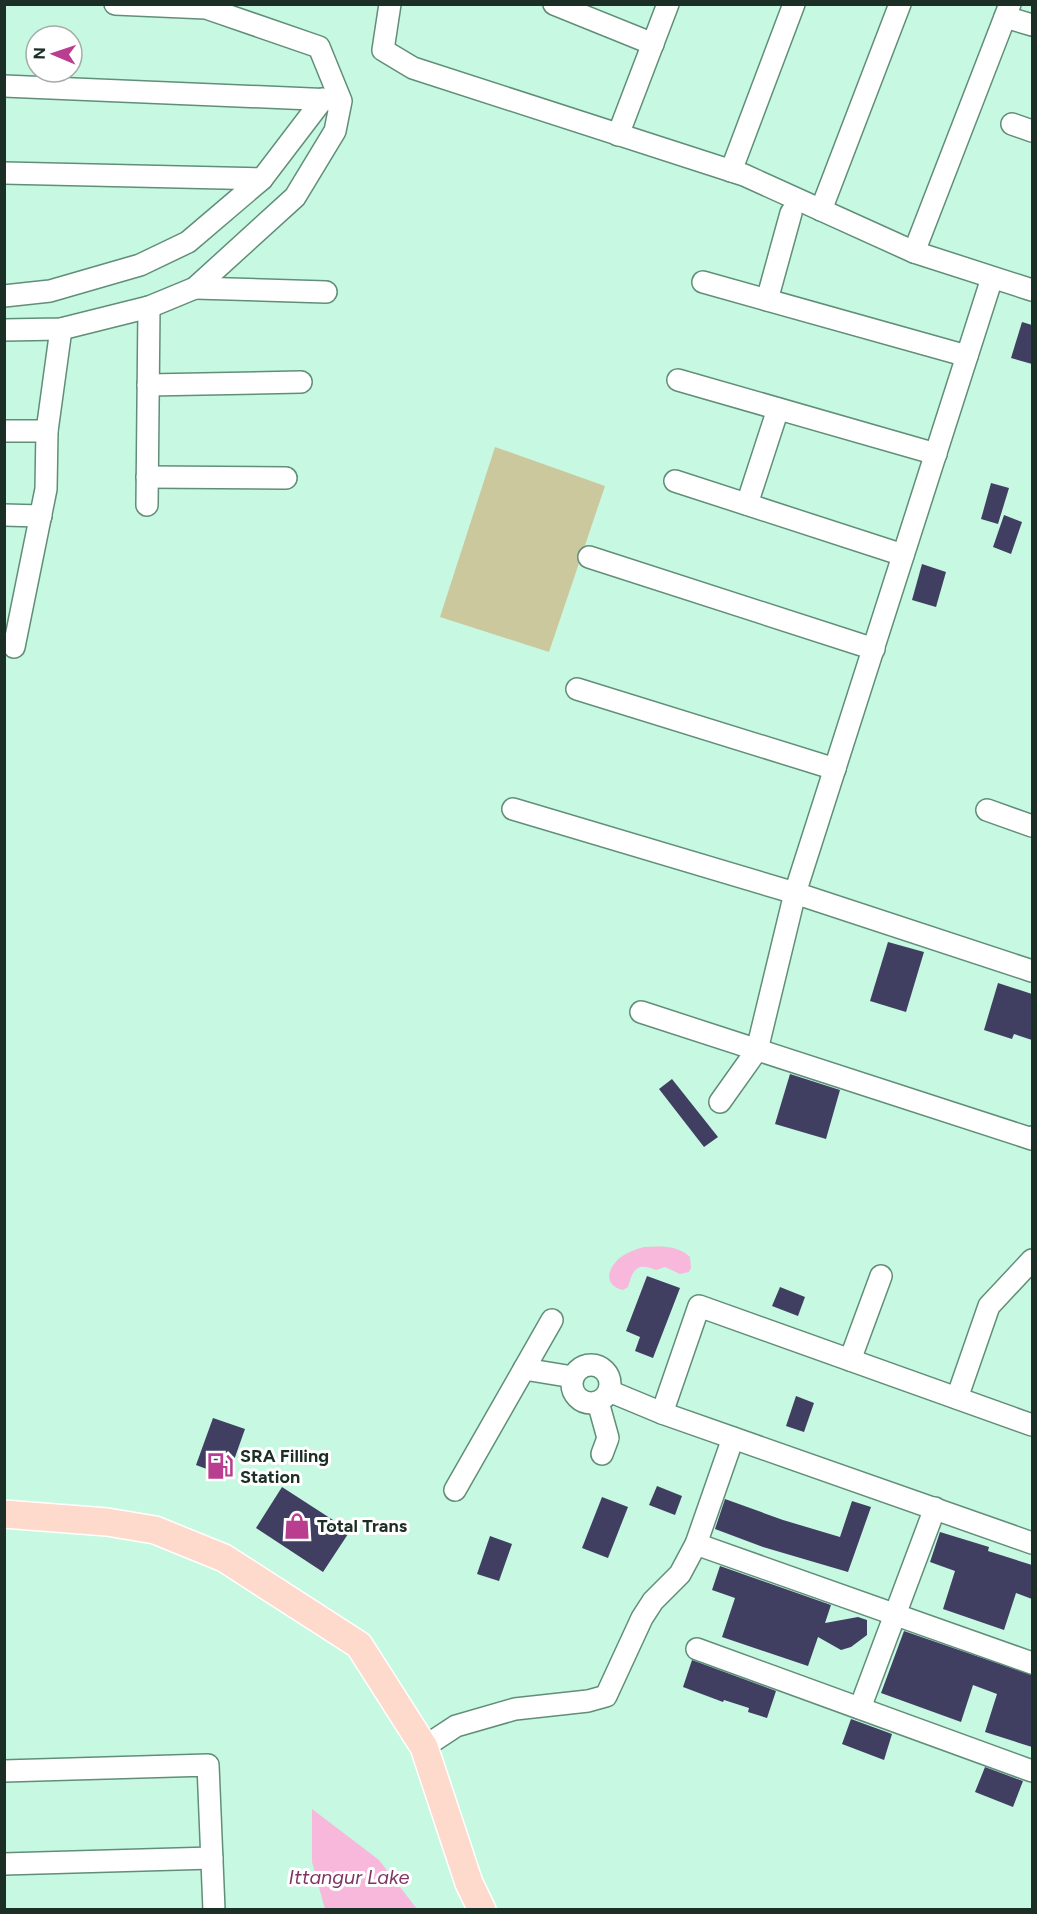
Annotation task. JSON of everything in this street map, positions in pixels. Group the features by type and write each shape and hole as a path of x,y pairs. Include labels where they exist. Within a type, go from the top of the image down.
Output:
{"main road":[{"path":"4,1514 107,1522 155,1530 224,1558 359,1645 423,1747 434,1774 468,1883 482,1910"}],"street":[{"path":"4,330 61,329 148,306 195,288 295,197 335,131 332,100 319,47 206,8 116,4"},
{"path":"390,4 383,50 413,68 731,171 914,252 1032,290"},
{"path":"554,4 653,44"},
{"path":"618,135 668,4"},
{"path":"731,171 794,4"},
{"path":"821,210 900,4"},
{"path":"914,252 1008,11 1032,24"},
{"path":"4,86 332,100"},
{"path":"4,296 50,291 140,265 189,242 262,179 332,100"},
{"path":"1012,124 1032,130"},
{"path":"4,173 262,179"},
{"path":"767,300 791,213"},
{"path":"720,1102 758,1050 795,893 992,278"},
{"path":"703,282 967,356"},
{"path":"195,288 326,292"},
{"path":"147,506 148,306"},
{"path":"14,647 14,600 41,516 46,489 47,431 61,329"},
{"path":"678,380 936,454"},
{"path":"148,385 301,382"},
{"path":"747,504 778,409"},
{"path":"4,431 47,431"},
{"path":"147,477 286,478"},
{"path":"675,481 903,555"},
{"path":"4,515 41,516"},
{"path":"589,557 874,648"},
{"path":"577,689 835,769"},
{"path":"513,809 795,893 1032,971"},
{"path":"987,810 1032,826"},
{"path":"641,1012 1032,1139 1032,1137"},
{"path":"957,1398 989,1306 1032,1260"},
{"path":"850,1360 881,1276"},
{"path":"662,1413 699,1306 1032,1425"},
{"path":"455,1490 552,1320"},
{"path":"602,1454 608,1438 604,1396 611,1382 601,1366 594,1364 582,1366 573,1377 572,1388 579,1399 592,1403 604,1396 662,1413 1032,1544"},
{"path":"524,1369 573,1377"},
{"path":"423,1747 456,1726 514,1709 588,1701 606,1696 642,1618 653,1601 680,1574 696,1544 732,1438"},
{"path":"860,1708 935,1508"},
{"path":"696,1544 1032,1663"},
{"path":"697,1649 1032,1771"},
{"path":"4,1771 208,1765 214,1910"},
{"path":"4,1864 212,1858"}],"shaded area":[{"path":"495,447 605,486 549,652 440,617"}],"water":[{"path":"644,1247 680,1250 690,1257 689,1272 680,1274 665,1267 656,1270 640,1267 634,1272 628,1287 623,1290 616,1288 609,1275 616,1261"},
{"name":"Ittangur Lake","path":"312,1809 379,1860 417,1909 325,1909 312,1862"}],"building":[{"path":"1022,322 1032,325 1032,364 1011,358"},
{"path":"991,483 1009,488 998,524 981,519"},
{"path":"1004,515 1022,522 1011,554 993,547"},
{"path":"922,564 946,572 936,607 912,600"},
{"path":"888,942 924,952 906,1012 870,1001"},
{"path":"998,983 1032,994 1032,1040 1014,1034 1012,1039 984,1030"},
{"path":"790,1074 840,1090 826,1139 775,1124"},
{"path":"672,1079 718,1137 704,1147 659,1089"},
{"path":"647,1276 680,1288 653,1358 635,1351 640,1337 626,1331"},
{"path":"780,1287 805,1297 798,1316 772,1306"},
{"path":"796,1396 814,1403 804,1432 786,1426"},
{"path":"213,1418 245,1429 228,1477 196,1465"},
{"path":"657,1486 682,1496 675,1515 649,1505"},
{"path":"282,1487 350,1531 323,1572 256,1528"},
{"path":"602,1497 628,1507 608,1558 582,1548"},
{"path":"725,1499 840,1537 852,1501 871,1507 848,1572 763,1547 715,1529"},
{"path":"940,1532 989,1547 988,1551 1032,1565 1032,1599 1016,1593 1004,1630 943,1609 955,1571 930,1562"},
{"path":"490,1536 512,1544 499,1581 477,1574"},
{"path":"720,1566 831,1605 825,1623 858,1617 867,1620 867,1635 851,1647 841,1650 818,1637 808,1666 722,1637 735,1598 712,1590"},
{"path":"904,1631 1032,1675 1032,1747 985,1732 997,1694 973,1685 961,1722 881,1693"},
{"path":"692,1660 776,1691 767,1718 748,1712 749,1708 724,1700 723,1702 683,1687"},
{"path":"851,1719 892,1734 884,1760 842,1744"},
{"path":"985,1767 1023,1781 1013,1807 975,1792"}],"place":[{"name":"SRA Filling Station","path":"220,1466"},
{"name":"Total Trans","path":"297,1526"}]}
